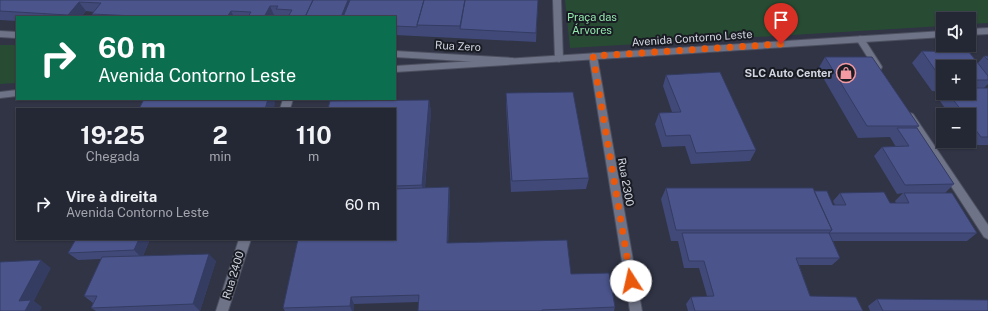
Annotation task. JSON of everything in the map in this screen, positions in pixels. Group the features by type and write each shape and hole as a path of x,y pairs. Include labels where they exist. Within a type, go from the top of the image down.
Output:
{"street":[{"path":"557,0 559,58"},
{"path":"976,32 988,31"},
{"path":"0,34 16,35"},
{"name":"Avenida Contorno Leste","path":"396,69 936,34"},
{"path":"860,39 886,78"},
{"name":"Rua Zero","path":"396,54 519,61"},
{"name":"Rua 2300","path":"593,56 636,311"},
{"path":"0,95 16,94"},
{"path":"903,104 988,234"},
{"name":"Rua 2400","path":"222,311 244,240"}],"green space":[{"name":"Praça das Árvores","path":"565,0 988,0 988,23 976,24 976,12 936,12 936,26 570,48"},
{"path":"0,45 16,45 16,83 0,84"}],"building":[{"path":"0,0 313,0 305,16 289,16 292,10 276,9 278,6 270,6 265,16 249,16 251,12 231,11 228,16 136,16 92,14 101,3 79,2 68,15 0,11"},
{"path":"313,0 348,0 341,16 305,16"},
{"path":"350,0 424,0 417,27 396,26 396,16 343,16"},
{"path":"424,0 465,0 460,26 417,25"},
{"path":"465,0 538,0 536,33 460,29"},
{"path":"922,51 969,52 975,60 936,60 936,71"},
{"path":"825,57 872,57 919,126 867,126"},
{"path":"976,61 988,76 988,80 976,80"},
{"path":"720,72 756,150 696,153 690,135 666,136 659,113 681,112 666,75"},
{"path":"976,88 988,88 988,137 981,137 976,130 976,108 960,108 953,100 976,100"},
{"path":"573,92 589,178 512,181 506,93"},
{"path":"144,100 268,100 265,108 140,108"},
{"path":"429,100 422,185 396,186 396,108 328,108 330,101"},
{"path":"897,128 917,128 954,184 905,185 882,147 909,146"},
{"path":"449,187 447,243 567,240 571,274 609,273 615,307 542,311 418,311 419,295 351,297 350,306 283,308 298,240 396,240 396,189"},
{"path":"666,188 813,188 832,230 676,230"},
{"path":"814,191 827,191 833,205 846,205 840,193 884,192 890,203 909,203 904,193 952,193 977,233 829,233 832,230"},
{"path":"682,233 829,233 840,258 796,258 810,296 856,297 863,311 695,311 691,297 714,296 704,261 689,261"},
{"path":"75,240 139,240 134,250 68,253"},
{"path":"209,254 193,304 91,308 97,296 84,296 102,257"},
{"path":"41,260 19,301 31,300 25,311 0,311 0,262"},
{"path":"877,299 988,300 988,311 883,311"}],"place":[{"name":"SLC Auto Center","path":"846,73"}],"route":[{"path":"631,281 593,56 781,44"}]}
